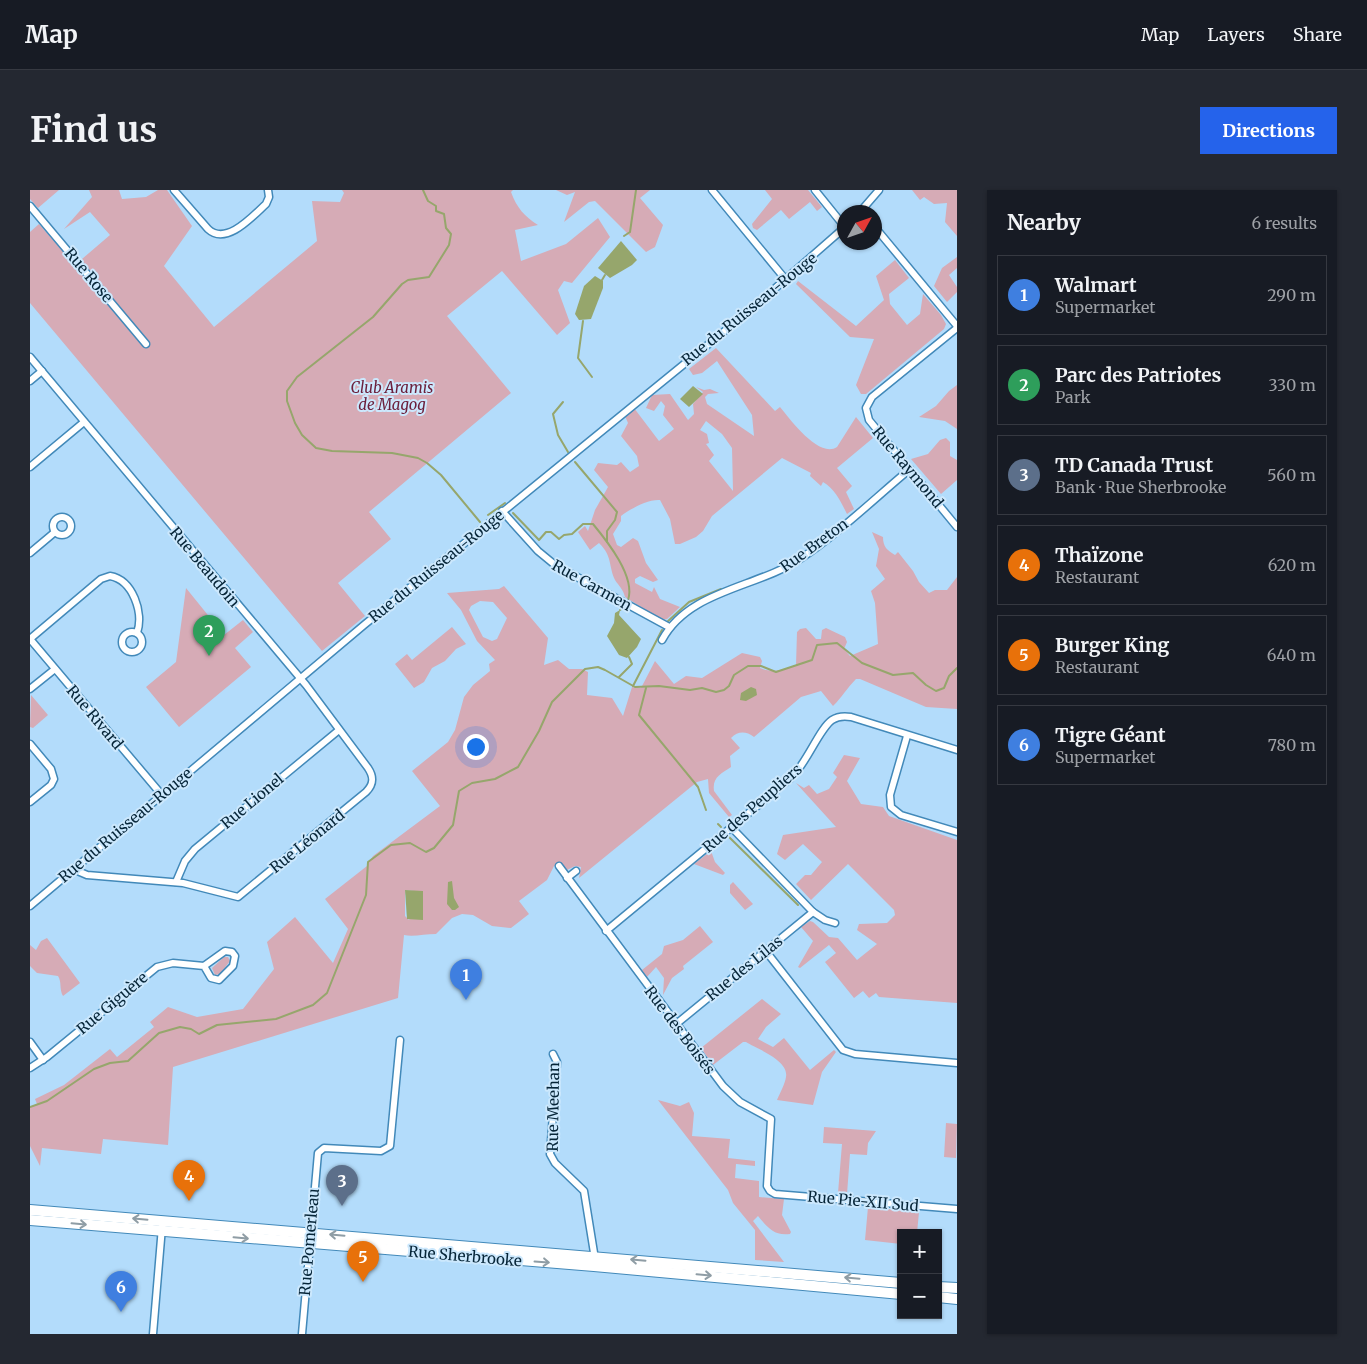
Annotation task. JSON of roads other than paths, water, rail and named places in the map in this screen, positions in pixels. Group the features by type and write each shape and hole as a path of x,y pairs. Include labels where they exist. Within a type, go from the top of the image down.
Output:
{"main road":[{"name":"Rue Sherbrooke","path":"30,1210 162,1226"},
{"name":"Rue Sherbrooke","path":"30,1220 162,1226 595,1261 897,1283"},
{"name":"Rue Sherbrooke","path":"595,1261 897,1294"},
{"path":"942,1287 957,1288"},
{"path":"942,1297 957,1299"}],"street":[{"path":"174,190 208,229 214,234 222,236 233,231 266,204 269,197 268,190"},
{"path":"712,190 786,280"},
{"path":"815,190 837,218"},
{"path":"866,205 879,190"},
{"name":"Rue Rose","path":"30,206 146,344"},
{"name":"Rue du Ruisseau-Rouge","path":"30,906 300,678 786,280 837,233"},
{"path":"882,236 957,327"},
{"name":"Rue Raymond","path":"957,327 872,397 867,404 866,412 869,420 957,526"},
{"name":"Rue Beaudoin","path":"30,357 300,678 370,771 373,782"},
{"path":"30,381 42,371"},
{"path":"30,467 84,422"},
{"name":"Rue Breton","path":"662,640 669,627 699,603 772,575 802,558 910,469"},
{"name":"Rue Carmen","path":"502,511 538,552 555,565 669,627"},
{"path":"30,553 55,532"},
{"path":"30,639 101,579 110,576 120,580 136,599 139,623 137,633"},
{"name":"Rue Rivard","path":"30,639 161,794"},
{"path":"30,689 55,669"},
{"name":"Rue des Peupliers","path":"606,931 795,774 828,724 836,718 852,717 957,750"},
{"name":"Rue Lionel","path":"176,882 185,861 195,849 339,730"},
{"path":"908,736 890,795 891,807 901,815 957,832"},
{"path":"30,744 53,772 54,779 51,785 30,802"},
{"name":"Rue Léonard","path":"176,882 238,897 366,792 373,782"},
{"path":"731,827 813,912 825,920 835,923"},
{"name":"Rue des Boisés","path":"559,866 675,1025 728,1092 740,1102 772,1119 767,1186 770,1191"},
{"path":"73,869 84,875 176,882"},
{"path":"567,878 576,871"},
{"name":"Rue des Lilas","path":"675,1025 813,912"},
{"path":"765,950 843,1050 854,1054 957,1063"},
{"name":"Rue Giguère","path":"30,1068 43,1060 157,967 173,963 204,966 224,952 229,951 235,956 235,961 230,971 219,980 211,978 204,966"},
{"name":"Rue Pomerleau","path":"302,1334 309,1238 319,1151 324,1148 381,1151 391,1144 400,1040"},
{"path":"30,1042 43,1060"},
{"name":"Rue Meehan","path":"554,1054 556,1062 550,1154 555,1163 584,1191 595,1261"},
{"name":"Rue Pie-XII Sud","path":"770,1191 775,1194 957,1209"},
{"path":"153,1334 162,1226"}],"waterway":[{"path":"423,190 428,201 436,206 436,211 444,214 446,228 451,234 449,245 429,277 408,280 402,284 373,317 297,377 287,391 287,401 295,423 302,435 316,448 332,451 392,453 418,458 441,475 480,522"},
{"path":"624,236 630,232 636,190"},
{"path":"602,280 605,275"},
{"path":"583,321 578,358 592,377"},
{"path":"563,402 553,414 558,435 568,452"},
{"path":"575,462 617,512 615,520 607,531 607,542"},
{"path":"488,515 505,503"},
{"path":"513,513 539,540 546,532 551,532 559,539 564,535 572,534 583,524 593,524 606,540 624,570 628,581 628,600"},
{"path":"667,622 689,602 721,589"},
{"path":"633,686 662,630"},
{"path":"30,1107 47,1101 94,1069 110,1063 128,1061 159,1033 180,1027 191,1029 199,1034 217,1025 276,1019 313,1005 327,993 366,895 368,862 391,845 410,843 426,852 434,848 453,825 459,791 472,783 495,779 518,767 539,731 552,702 585,669 598,667 635,687 659,686 690,690 702,688 716,692 724,690 729,686 734,675 748,666 761,666 776,672 812,660 817,645 837,643 862,663 893,675 913,673 936,691 944,688 949,676 957,668"},
{"path":"619,677 632,664 629,657"},
{"path":"646,688 639,715 698,787 706,810"},
{"path":"718,824 721,827"},
{"path":"729,837 798,905"}],"place":[{"name":"Parc des Patriotes","path":"209,656"},
{"name":"Walmart","path":"466,1000"},
{"name":"Thaïzone","path":"189,1201"},
{"name":"TD Canada Trust","path":"342,1206"},
{"name":"Burger King","path":"363,1282"},
{"name":"Tigre Géant","path":"121,1312"}],"park label":[{"name":"Club Aramis de Magog","path":"392,396"}]}
